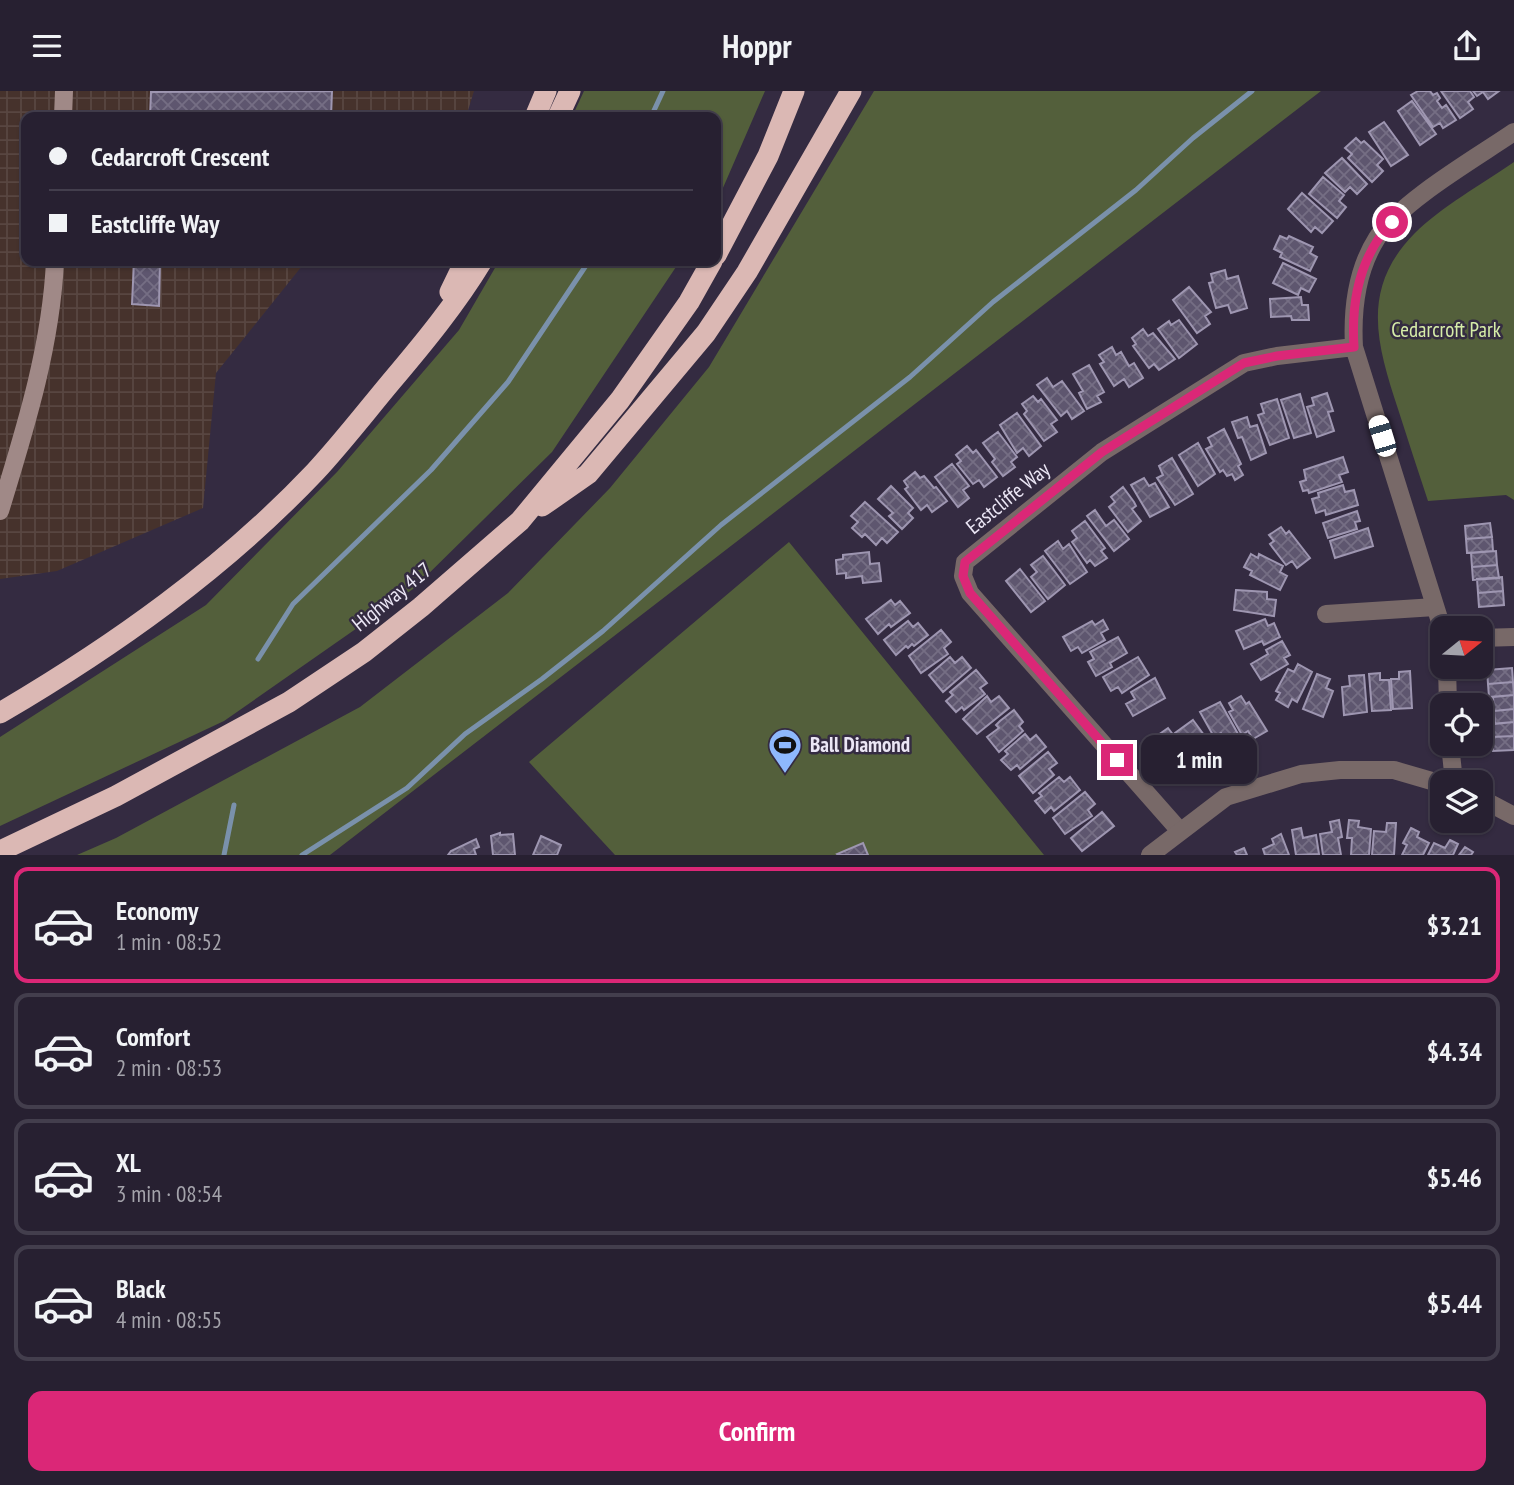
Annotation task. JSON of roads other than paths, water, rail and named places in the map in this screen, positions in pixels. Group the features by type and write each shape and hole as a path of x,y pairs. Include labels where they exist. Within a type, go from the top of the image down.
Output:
{"highway":[{"path":"537,112 546,91"},
{"path":"560,112 570,91"},
{"path":"721,245 768,156 794,91"},
{"path":"520,521 588,474 706,333 747,272 851,91"},
{"path":"430,335 463,266"},
{"path":"0,713 104,649 148,618 260,527 337,448 430,335 478,266"},
{"name":"Highway 417","path":"0,851 116,796 289,702 364,652 402,622 520,521 620,400 689,302 709,266"}],"main road":[{"path":"63,112 64,91"},
{"path":"0,511 31,410 50,311 54,266"}],"street":[{"path":"1438,616 1354,347 1352,316 1359,279 1377,237 1406,206 1514,132"},
{"name":"Eastcliffe Way","path":"1180,831 970,593 963,576 965,562 1102,452 1244,363 1277,356 1354,347"},
{"path":"1326,614 1435,607"},
{"path":"1493,638 1514,637"},
{"path":"1150,855 1226,797 1301,774 1340,770 1394,770 1430,780"},
{"path":"1493,806 1514,816"}],"waterway":[{"path":"653,112 663,91"},
{"path":"302,855 407,788 465,734 603,631 721,525 910,377 993,302 1136,190 1193,138 1252,91"},
{"path":"258,659 293,604 431,470 508,382 586,266"},
{"path":"224,855 234,805"}],"place":[{"name":"Ball Diamond","path":"785,775"}],"park label":[{"name":"Cedarcroft Park","path":"1446,330"}]}
